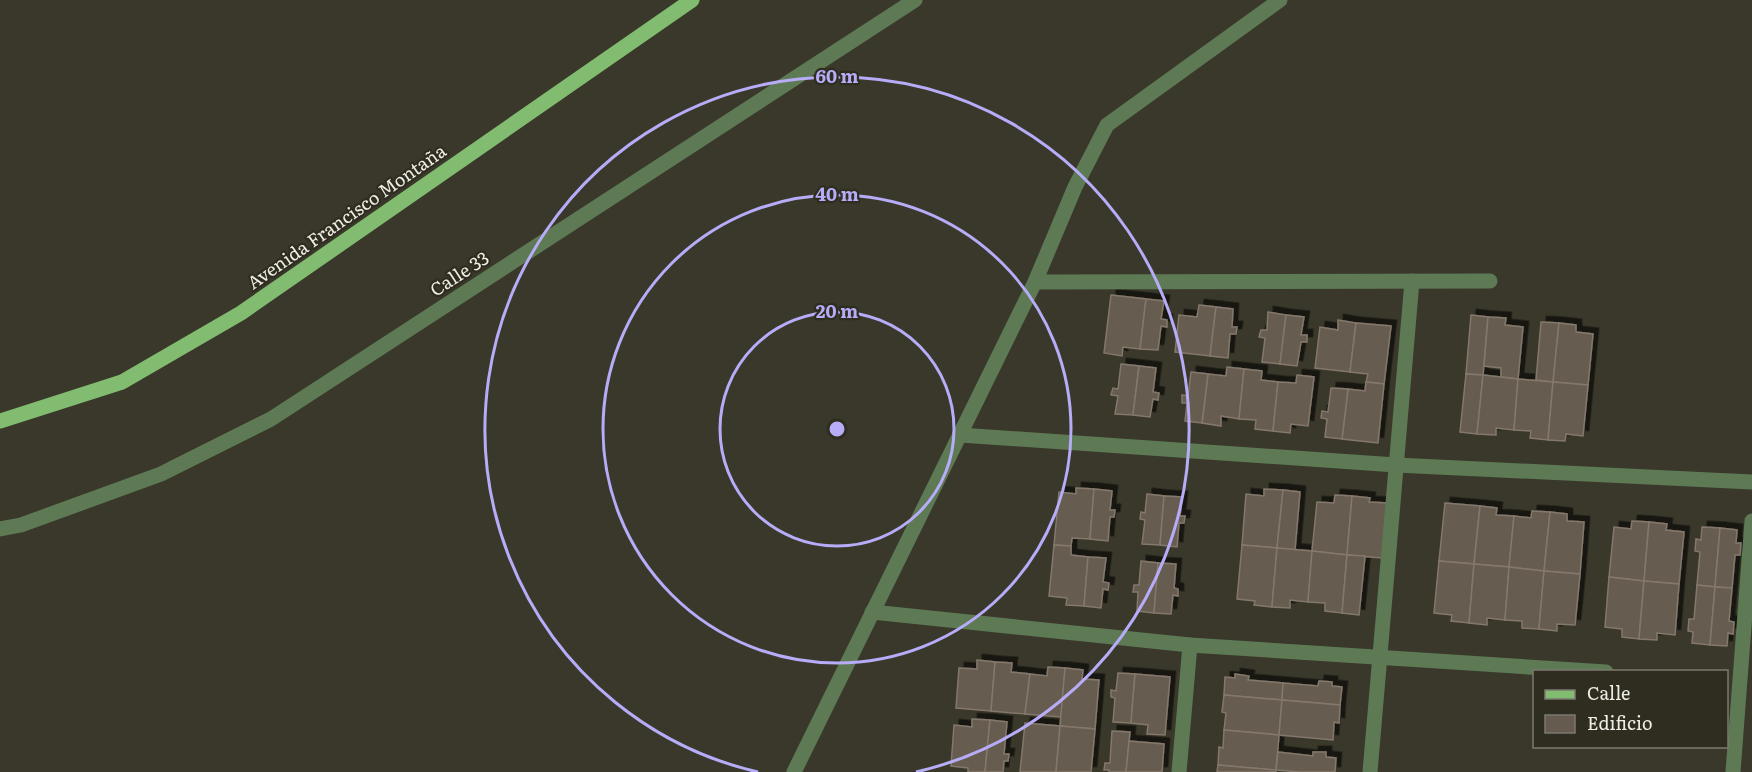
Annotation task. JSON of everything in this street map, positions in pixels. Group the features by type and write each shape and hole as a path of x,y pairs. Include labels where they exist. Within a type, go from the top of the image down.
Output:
{"main road":[{"name":"Avenida Francisco Montaña","path":"0,421 122,382 241,313 690,1"}],"street":[{"name":"Calle 33","path":"0,529 21,525 161,474 271,419 915,0"},
{"path":"794,772 1035,282 1076,187 1107,125 1280,0"},
{"path":"1370,772 1412,281"},
{"path":"1035,282 1490,281"},
{"path":"960,435 1396,465 1752,482"},
{"path":"1733,772 1733,680 1752,521"},
{"path":"872,612 1190,645 1576,670"},
{"path":"1179,772 1190,645"}],"building":[{"path":"1111,295 1146,299 1140,349 1123,347 1122,356 1104,353"},
{"path":"1146,299 1164,301 1161,319 1167,320 1167,327 1161,326 1158,350 1140,349"},
{"path":"1199,305 1216,307 1210,356 1175,352 1179,315 1197,317"},
{"path":"1216,307 1233,309 1232,327 1237,327 1236,334 1230,334 1228,358 1210,356"},
{"path":"1268,312 1286,315 1280,364 1262,362 1265,338 1259,337 1261,330 1267,330"},
{"path":"1286,315 1304,317 1301,335 1307,335 1307,342 1301,342 1297,366 1280,364"},
{"path":"1471,315 1488,317 1483,375 1466,374"},
{"path":"1488,317 1506,318 1505,325 1523,327 1518,379 1501,377 1501,368 1484,366"},
{"path":"1338,320 1356,323 1350,372 1315,368 1320,327 1338,330"},
{"path":"1541,322 1559,323 1553,382 1536,380"},
{"path":"1356,323 1391,326 1384,384 1366,382 1368,374 1350,372"},
{"path":"1559,323 1576,325 1576,332 1593,334 1588,385 1553,382"},
{"path":"1121,364 1139,366 1133,415 1115,414 1118,396 1111,395 1113,388 1118,389"},
{"path":"1139,366 1156,368 1153,392 1159,393 1158,400 1153,399 1150,417 1133,415"},
{"path":"1227,367 1244,369 1239,419 1221,416 1221,426 1202,423 1208,374 1226,376"},
{"path":"1244,369 1262,371 1261,380 1278,382 1273,431 1255,429 1256,420 1239,419"},
{"path":"1191,372 1208,374 1202,423 1185,421 1187,403 1182,403 1182,395 1188,396"},
{"path":"1466,374 1483,375 1477,434 1460,432"},
{"path":"1297,375 1314,377 1308,426 1291,424 1290,433 1273,431 1278,382 1296,383"},
{"path":"1483,375 1518,379 1514,430 1496,428 1496,435 1477,434"},
{"path":"1518,379 1553,382 1548,440 1530,438 1531,431 1514,430"},
{"path":"1366,382 1384,384 1378,443 1342,439 1348,389 1365,391"},
{"path":"1553,382 1588,385 1583,436 1566,434 1565,441 1548,440"},
{"path":"1331,388 1348,389 1342,439 1325,437 1327,419 1321,418 1322,411 1328,412"},
{"path":"1076,488 1094,489 1090,539 1072,538 1071,546 1054,545 1059,492 1076,494"},
{"path":"1094,489 1112,491 1110,510 1115,510 1114,517 1110,517 1108,541 1090,539"},
{"path":"1264,489 1283,490 1277,548 1242,545 1246,494 1264,496"},
{"path":"1283,490 1300,492 1295,550 1277,548"},
{"path":"1147,494 1164,496 1160,545 1142,544 1145,520 1140,519 1141,512 1145,513"},
{"path":"1335,495 1352,496 1347,555 1312,551 1317,502 1334,503"},
{"path":"1164,496 1182,497 1180,516 1185,516 1184,523 1179,523 1177,547 1160,545"},
{"path":"1352,496 1370,498 1369,502 1387,503 1382,558 1347,555"},
{"path":"1445,503 1480,506 1474,564 1439,561"},
{"path":"1480,506 1497,508 1496,515 1514,516 1509,567 1474,564"},
{"path":"1532,511 1550,512 1544,571 1509,567 1514,516 1531,518"},
{"path":"1550,512 1567,514 1567,521 1584,522 1580,574 1544,571"},
{"path":"1632,521 1649,522 1644,581 1609,577 1614,527 1631,529"},
{"path":"1649,522 1667,524 1666,530 1684,532 1679,584 1644,581"},
{"path":"1702,527 1720,528 1715,587 1697,585 1700,552 1695,551 1696,539 1701,540"},
{"path":"1720,528 1737,530 1736,543 1741,543 1740,555 1735,555 1732,588 1715,587"},
{"path":"1054,545 1071,546 1071,555 1088,557 1084,606 1066,605 1067,598 1049,596"},
{"path":"1242,545 1277,548 1272,607 1254,605 1255,601 1237,599"},
{"path":"1277,548 1312,551 1308,602 1290,600 1290,608 1272,607"},
{"path":"1312,551 1347,555 1342,613 1325,611 1325,603 1308,602"},
{"path":"1347,555 1365,556 1359,615 1342,613"},
{"path":"1088,557 1106,558 1103,582 1109,583 1108,590 1103,589 1101,608 1084,606"},
{"path":"1141,561 1158,563 1154,613 1137,611 1138,592 1133,592 1134,585 1139,585"},
{"path":"1439,561 1474,564 1469,623 1451,621 1452,615 1434,613"},
{"path":"1158,563 1176,564 1174,588 1178,589 1178,596 1173,595 1171,614 1154,613"},
{"path":"1474,564 1509,567 1505,620 1487,618 1487,625 1469,623"},
{"path":"1509,567 1544,571 1539,629 1522,628 1522,621 1505,620"},
{"path":"1544,571 1580,574 1575,625 1557,624 1557,631 1539,629"},
{"path":"1609,577 1644,581 1639,639 1622,637 1622,629 1605,627"},
{"path":"1644,581 1679,584 1675,635 1657,633 1657,640 1639,639"},
{"path":"1697,585 1715,587 1710,645 1692,643 1693,632 1688,631 1689,619 1694,619"},
{"path":"1715,587 1732,588 1729,621 1734,622 1733,634 1728,633 1727,646 1710,645"},
{"path":"977,660 995,662 991,711 956,708 959,668 977,669"},
{"path":"995,662 1012,663 1011,672 1030,674 1025,714 991,711"},
{"path":"1048,667 1065,668 1061,717 1025,714 1030,674 1047,676"},
{"path":"1065,668 1083,670 1082,679 1099,680 1095,729 1060,726"},
{"path":"1118,673 1135,674 1131,723 1113,722 1115,698 1111,697 1111,690 1116,691"},
{"path":"1135,674 1170,677 1165,735 1147,734 1148,725 1131,723"},
{"path":"1235,674 1249,676 1248,680 1283,683 1282,700 1224,695 1225,677 1235,678"},
{"path":"1319,681 1332,682 1332,686 1342,687 1340,705 1282,700 1283,683 1318,686"},
{"path":"1224,695 1282,700 1279,735 1224,730 1226,713 1222,712"},
{"path":"1282,700 1340,705 1339,723 1334,722 1333,740 1279,735"},
{"path":"972,719 990,720 985,772 968,772 968,768 951,766 954,725 972,727"},
{"path":"990,720 1007,722 1004,754 1009,754 1008,761 1004,761 1003,772 985,772"},
{"path":"1025,723 1060,726 1056,772 1020,772"},
{"path":"1060,726 1095,729 1091,772 1056,772"},
{"path":"1224,730 1279,735 1276,770 1218,765 1219,747 1223,748"},
{"path":"1112,731 1130,732 1126,772 1104,770 1105,763 1110,763"},
{"path":"1129,741 1164,744 1162,772 1126,772"},
{"path":"1278,752 1313,756 1313,752 1326,752 1326,757 1336,758 1335,772 1276,770"},
{"path":"1218,765 1276,770 1276,772 1217,772"}]}
